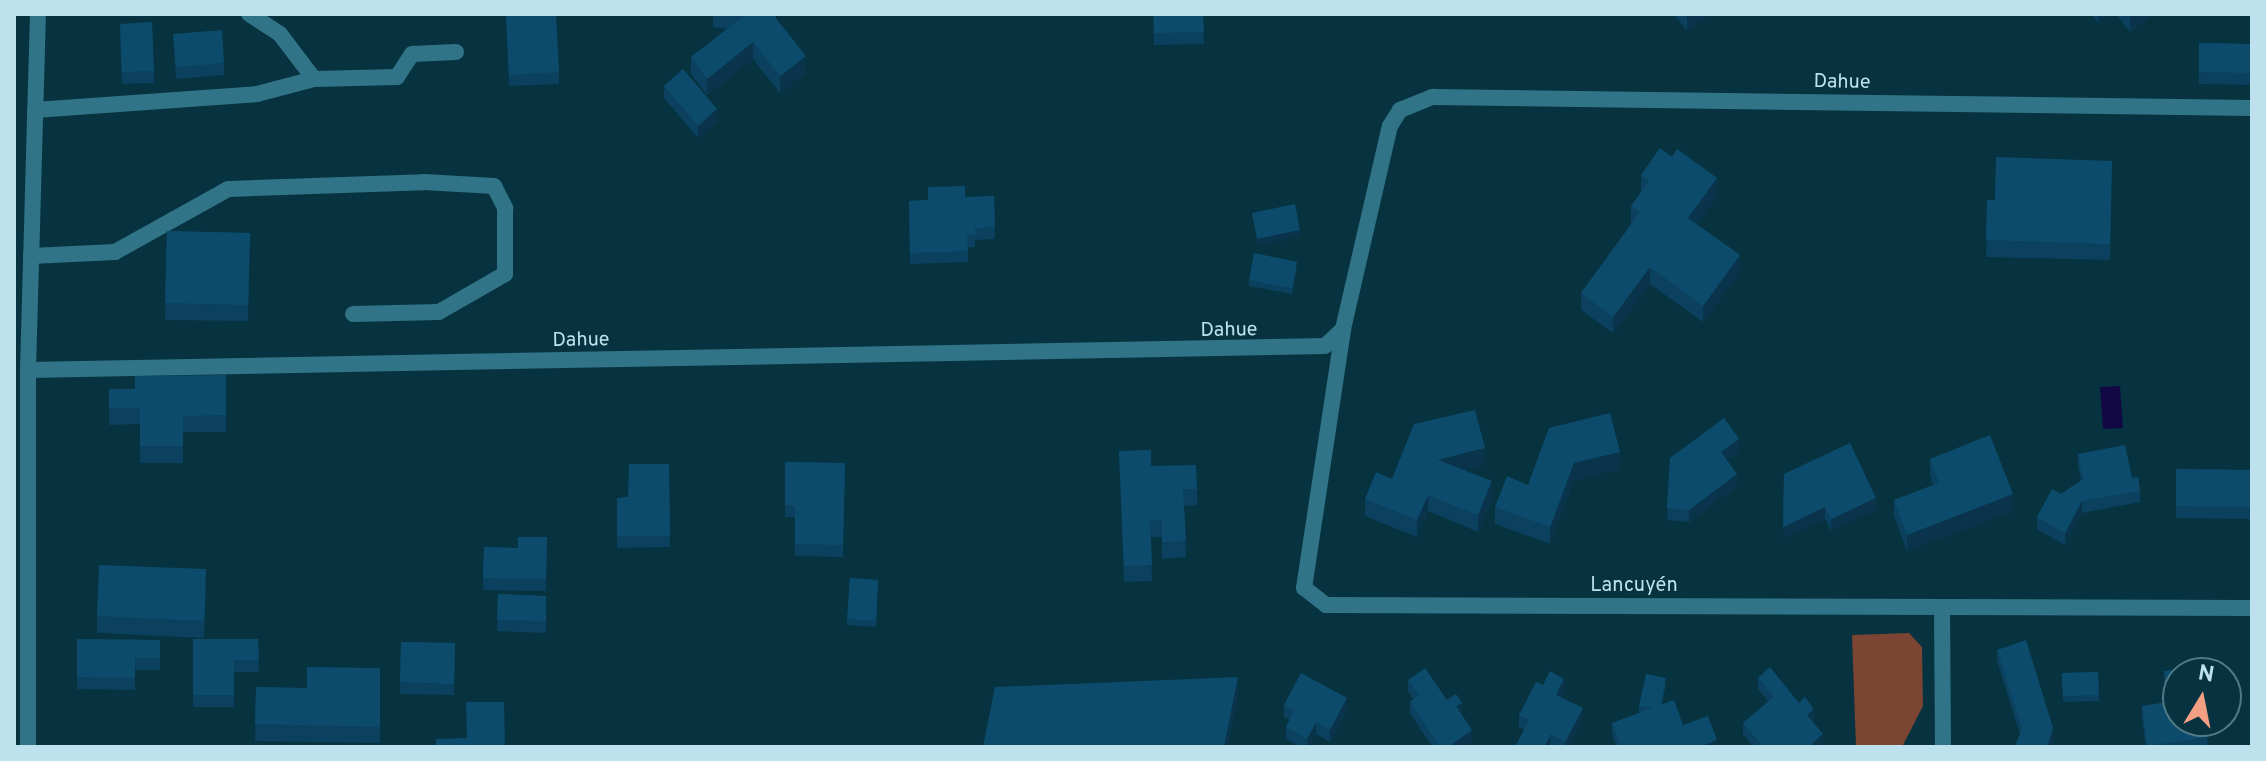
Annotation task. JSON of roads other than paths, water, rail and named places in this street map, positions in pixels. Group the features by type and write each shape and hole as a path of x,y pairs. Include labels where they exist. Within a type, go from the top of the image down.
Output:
{"street":[{"path":"28,747 28,370 38,14"},
{"path":"249,14 280,34 314,79"},
{"path":"35,110 257,94 314,79 397,77 412,54 456,52"},
{"name":"Dahue","path":"28,370 1296,350 1325,346 1343,329 1390,126 1400,110 1432,97 2252,108"},
{"path":"31,256 115,252 228,189 424,182 494,186 505,208 505,274 439,312 353,314"},
{"name":"Lancuyén","path":"1343,329 1304,588 1326,605 2252,608"},
{"path":"1942,607 1943,747"}]}
